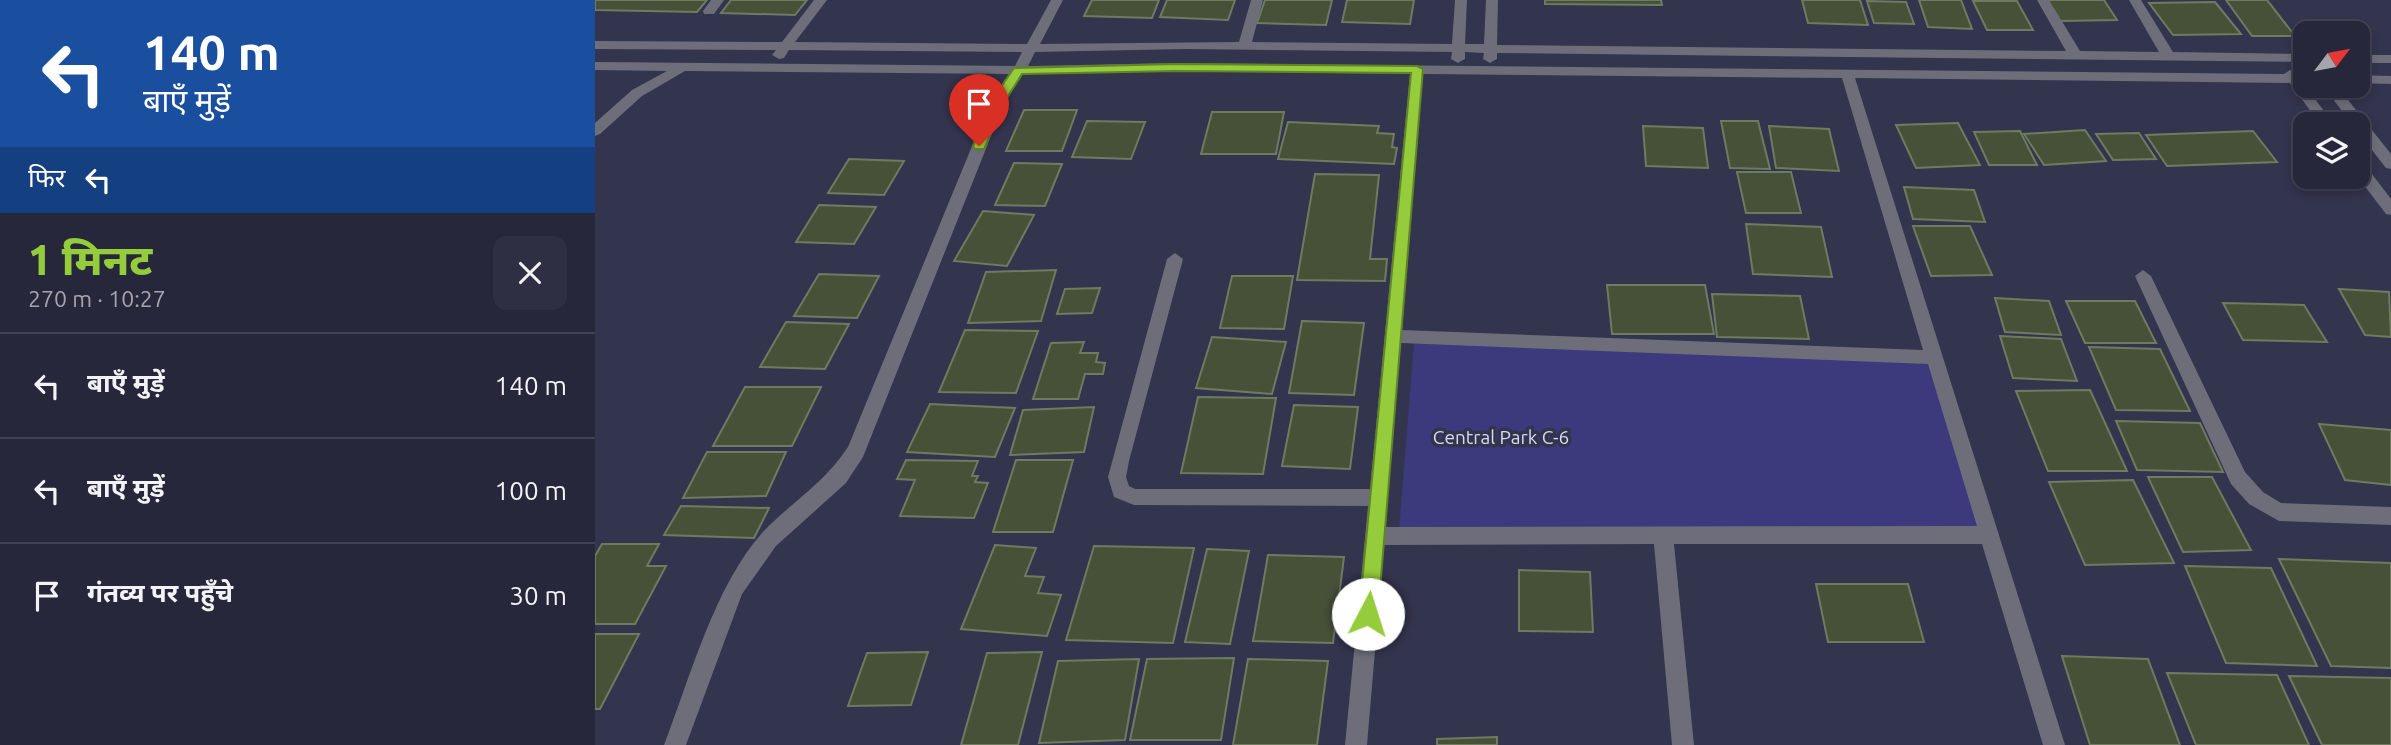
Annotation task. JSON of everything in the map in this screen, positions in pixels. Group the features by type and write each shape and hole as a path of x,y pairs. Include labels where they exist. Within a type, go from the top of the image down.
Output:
{"street":[{"path":"709,11 718,0"},
{"path":"768,69 821,0"},
{"path":"675,745 734,589 769,540 839,477 856,451 998,100 1019,70 1056,0"},
{"path":"1244,47 1257,0"},
{"path":"1458,70 1461,0"},
{"path":"1490,70 1492,0"},
{"path":"2043,0 2076,55"},
{"path":"2135,0 2169,57"},
{"path":"595,45 784,48 1186,45 2293,58"},
{"path":"2278,58 2293,73"},
{"path":"2370,59 2391,59"},
{"path":"595,131 637,93 684,67"},
{"path":"599,69 684,67 1019,70 1176,67 2293,79"},
{"path":"1356,745 1417,69"},
{"path":"1847,74 2054,745"},
{"path":"2370,79 2391,80"},
{"path":"2339,98 2391,164"},
{"path":"2370,182 2391,210"},
{"path":"1175,259 1117,477 1121,491 1134,497 1378,498"},
{"path":"2143,275 2238,478 2248,493 2265,506 2279,512 2391,516"},
{"path":"1393,336 1934,357"},
{"path":"1375,536 1989,535"},
{"path":"1663,536 1683,745"}],"green space":[{"name":"Central Park C-6","path":"1414,342 1934,357 1989,535 1399,530"}],"building":[{"path":"595,0 707,0 697,12 595,10"},
{"path":"731,0 807,0 795,15 721,13"},
{"path":"1092,0 1159,0 1152,18 1084,16"},
{"path":"1167,0 1235,0 1228,20 1160,17"},
{"path":"1265,0 1332,0 1326,25 1257,23"},
{"path":"1347,0 1414,0 1410,24 1342,22"},
{"path":"1545,0 1661,0 1662,5 1545,4"},
{"path":"1802,0 1860,0 1868,25 1808,23"},
{"path":"1919,0 1961,0 1972,29 1928,27"},
{"path":"2047,0 2104,0 2117,20 2060,21"},
{"path":"2226,0 2267,0 2293,33 2293,36 2252,36"},
{"path":"1867,1 1906,2 1914,24 1874,23"},
{"path":"1973,1 2017,1 2033,30 1987,30"},
{"path":"2215,2 2241,34 2173,35 2149,3"},
{"path":"1024,110 1077,110 1062,151 1006,151"},
{"path":"1212,112 1284,112 1276,154 1201,154"},
{"path":"1087,121 1145,122 1131,159 1072,157"},
{"path":"1721,121 1758,121 1770,169 1730,168"},
{"path":"1288,122 1379,126 1377,133 1394,134 1392,147 1397,148 1394,164 1278,159"},
{"path":"1958,123 1980,165 1916,168 1896,125"},
{"path":"1643,126 1703,128 1708,168 1646,166"},
{"path":"1769,126 1829,129 1839,171 1776,168"},
{"path":"2085,130 2106,161 2044,165 2024,134"},
{"path":"2020,131 2037,165 1989,165 1974,132"},
{"path":"2253,131 2277,162 2167,166 2146,135"},
{"path":"2139,133 2156,159 2113,160 2096,134"},
{"path":"849,159 904,161 884,195 828,193"},
{"path":"1014,163 1062,164 1045,206 995,205"},
{"path":"1737,172 1791,172 1801,213 1746,213"},
{"path":"1315,174 1379,175 1370,259 1387,259 1385,281 1297,280"},
{"path":"1904,187 1974,190 1985,222 1913,219"},
{"path":"819,205 876,207 854,244 796,242"},
{"path":"983,211 1034,215 1007,266 954,261"},
{"path":"1746,224 1821,227 1832,277 1753,274"},
{"path":"1913,226 1970,226 1992,275 1931,276"},
{"path":"1056,270 1041,321 968,323 986,272"},
{"path":"819,274 879,276 857,318 794,316"},
{"path":"1232,276 1293,276 1284,329 1220,328"},
{"path":"1607,285 1705,285 1714,334 1612,334"},
{"path":"1100,288 1092,313 1057,314 1065,289"},
{"path":"2339,289 2389,292 2391,337 2365,335"},
{"path":"1712,294 1800,296 1809,339 1717,337"},
{"path":"1995,298 2049,301 2061,335 2005,332"},
{"path":"2066,301 2135,301 2156,343 2085,343"},
{"path":"2223,303 2304,305 2327,342 2243,340"},
{"path":"1302,321 1364,323 1354,395 1289,393"},
{"path":"786,322 849,324 825,369 760,367"},
{"path":"965,330 1038,331 1016,393 939,392"},
{"path":"2000,336 2061,339 2077,381 2013,378"},
{"path":"1212,337 1286,342 1272,394 1196,388"},
{"path":"1084,342 1080,353 1098,353 1096,362 1105,363 1103,374 1085,374 1078,399 1033,399 1051,343"},
{"path":"2089,347 2160,349 2190,411 2116,410"},
{"path":"745,387 821,387 792,446 713,446"},
{"path":"2090,390 2127,471 2048,471 2016,391"},
{"path":"1198,397 1276,398 1263,474 1181,473"},
{"path":"930,404 1015,408 995,457 907,452"},
{"path":"1294,405 1358,407 1350,469 1282,466"},
{"path":"1094,407 1084,452 1010,455 1023,410"},
{"path":"2116,421 2200,423 2223,472 2137,470"},
{"path":"2319,424 2391,430 2391,485 2345,480"},
{"path":"707,452 786,452 766,496 683,498"},
{"path":"906,460 978,461 972,476 978,476 975,482 988,483 974,518 900,516 915,480 897,479"},
{"path":"1016,460 1073,460 1053,532 993,532"},
{"path":"2148,477 2212,477 2251,550 2183,552"},
{"path":"2133,480 2174,563 2085,565 2049,482"},
{"path":"681,506 769,508 754,538 664,535"},
{"path":"602,544 659,544 647,566 666,566 635,624 595,624 595,556"},
{"path":"995,545 1036,548 1025,576 1044,577 1038,593 1061,595 1047,636 961,629"},
{"path":"1094,546 1194,548 1173,643 1066,640"},
{"path":"1207,549 1249,551 1230,644 1185,642"},
{"path":"1268,555 1344,557 1333,643 1253,641"},
{"path":"2279,559 2391,563 2391,668 2331,666"},
{"path":"2185,566 2271,568 2317,666 2226,663"},
{"path":"1519,570 1590,572 1593,632 1519,631"},
{"path":"1816,584 1908,584 1924,642 1828,642"},
{"path":"595,634 639,634 600,709 595,709"},
{"path":"928,652 911,705 848,706 867,653"},
{"path":"1042,652 1018,745 961,745 987,653"},
{"path":"2062,656 2148,659 2180,745 2090,745"},
{"path":"1234,658 1221,740 1130,740 1147,659"},
{"path":"1139,659 1125,740 1039,743 1058,661"},
{"path":"1248,659 1328,661 1317,745 1233,745"},
{"path":"2167,673 2277,675 2309,745 2196,745"},
{"path":"2289,676 2391,678 2391,745 2322,745"},
{"path":"1497,737 1497,745 1437,745 1437,739"}],"route":[{"path":"979,146 998,100 1019,70 1176,67 1417,69 1368,614"}]}
